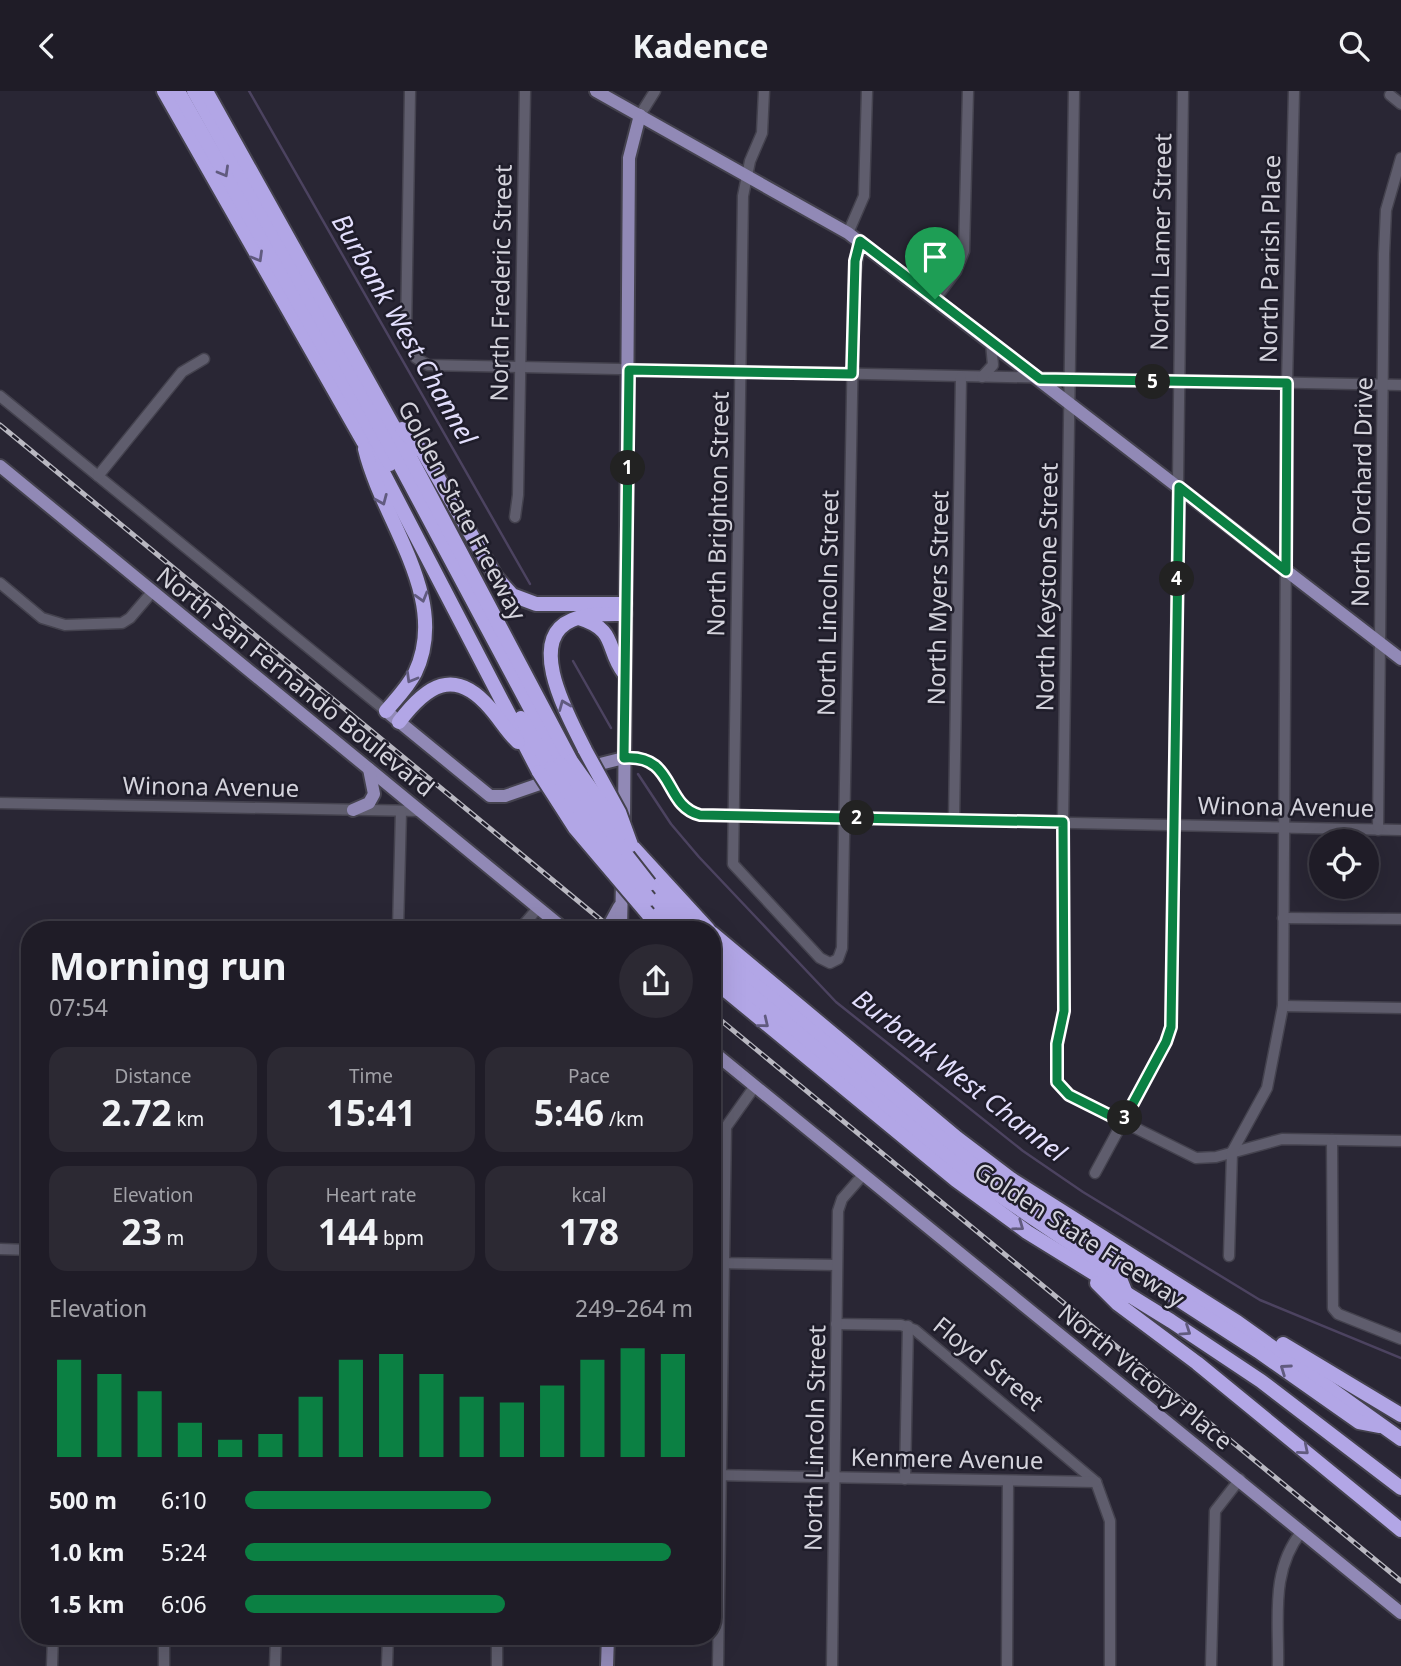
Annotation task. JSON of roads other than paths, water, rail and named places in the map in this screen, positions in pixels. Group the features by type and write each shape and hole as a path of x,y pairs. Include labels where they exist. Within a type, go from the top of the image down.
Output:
{"highway":[{"name":"Golden State Freeway","path":"164,91 382,469 524,747 555,766 700,921"},
{"path":"177,91 369,426 518,711 555,766"},
{"path":"194,91 351,371 588,825 649,891 683,921"},
{"name":"Golden State Freeway","path":"206,91 383,407 555,766 575,828 655,921"},
{"path":"383,407 423,452 496,577 512,595 537,604 625,609"},
{"path":"363,440 370,471 421,590 426,614 426,639 415,672 386,712"},
{"path":"625,609 577,618 563,624 553,636 550,657 557,688 585,750 619,812 631,845"},
{"path":"577,618 592,622 610,638 618,665 624,673"},
{"path":"399,722 422,693 446,684 461,687 489,707 524,747"},
{"path":"649,891 671,921"},
{"name":"Golden State Freeway","path":"721,941 824,1029 995,1167 1052,1207 1237,1322 1401,1440"},
{"path":"721,956 983,1173 1237,1337 1359,1422 1385,1427"},
{"path":"721,969 956,1165 1119,1276 1128,1296"},
{"name":"Golden State Freeway","path":"721,986 956,1180 1081,1268 1171,1321 1261,1381 1401,1488"},
{"path":"1081,1268 1118,1304 1197,1363 1401,1530"},
{"path":"1237,1322 1308,1356 1401,1415"}],"main road":[{"path":"596,91 860,241 1401,659"},
{"path":"621,921 629,370 629,158 640,115"},
{"name":"North San Fernando Boulevard","path":"0,466 554,921"},
{"name":"North San Fernando Boulevard","path":"386,712 490,796"},
{"name":"Winona Avenue","path":"490,796 505,796 606,761 624,758"},
{"path":"353,810 369,803 374,794 369,768"},
{"path":"611,921 622,901"},
{"path":"721,1058 862,1176"},
{"name":"North Victory Place","path":"862,1176 1079,1348 1401,1613"},
{"path":"607,1666 608,1645"}],"street":[{"path":"410,91 406,332 416,358 428,365 1180,383 1401,385"},
{"name":"North Frederic Street","path":"515,517 518,495 525,91"},
{"path":"640,115 654,91"},
{"name":"North Brighton Street","path":"764,91 762,133 743,196 735,869 820,958 833,962"},
{"path":"848,233 864,196 867,91"},
{"path":"935,299 956,271 964,251 968,91"},
{"name":"North Keystone Street","path":"1074,91 1063,822 1064,1011 1057,1044 1057,1082 1069,1095 1123,1122"},
{"name":"North Lamer Street","path":"1095,1173 1166,1042 1171,1027 1183,91"},
{"name":"North Parish Place","path":"1229,1256 1232,1153 1267,1088 1283,1006 1287,383 1294,91"},
{"path":"1391,95 1401,104"},
{"name":"North Orchard Drive","path":"1378,829 1386,210 1401,158"},
{"name":"North Lincoln Street","path":"833,962 838,959 842,948 852,374 855,261 860,241"},
{"path":"982,377 993,365 991,342"},
{"path":"98,476 182,372 204,359"},
{"name":"North Myers Street","path":"954,820 961,377"},
{"name":"North San Fernando Boulevard","path":"0,396 386,712"},
{"path":"0,583 42,618 65,625 122,623 130,618 153,591"},
{"name":"Winona Avenue","path":"624,758 641,757 656,764 692,813 1378,829"},
{"name":"Winona Avenue","path":"0,803 420,811"},
{"path":"398,921 401,811"},
{"name":"Winona Avenue","path":"1379,829 1401,830"},
{"path":"527,921 538,908"},
{"path":"1283,918 1401,919"},
{"path":"1283,1006 1401,1008"},
{"path":"721,1342 726,1128 755,1086"},
{"path":"1123,1122 1196,1159 1232,1153 1275,1140 1401,1141"},
{"path":"1332,1140 1331,1301 1334,1311 1401,1339"},
{"name":"North Lincoln Street","path":"832,1666 838,1211 842,1199 862,1176"},
{"path":"0,1249 21,1250"},
{"path":"724,1263 836,1265"},
{"name":"Floyd Street","path":"836,1324 908,1327 1021,1417 1096,1482"},
{"path":"905,1479 908,1327"},
{"name":"Kenmere Avenue","path":"721,1475 1096,1482"},
{"path":"1211,1666 1215,1511 1240,1479"},
{"path":"1007,1666 1008,1481"},
{"path":"1096,1482 1110,1521 1110,1666"},
{"path":"1278,1666 1281,1567 1288,1548 1302,1531"},
{"path":"52,1645 52,1666"},
{"path":"164,1645 164,1666"},
{"path":"275,1666 276,1645"},
{"path":"387,1666 388,1645"},
{"path":"496,1666 497,1645"},
{"path":"718,1645 718,1666"}],"waterway":[{"name":"Burbank West Channel","path":"249,91 530,584"},
{"name":"Burbank West Channel","path":"573,661 611,728"},
{"name":"Burbank West Channel","path":"638,774 671,824 699,857 836,1002 1023,1151 1083,1192 1260,1300 1401,1358"}],"railway":[{"path":"0,425 602,921"},
{"path":"721,1020 1401,1581"}]}
